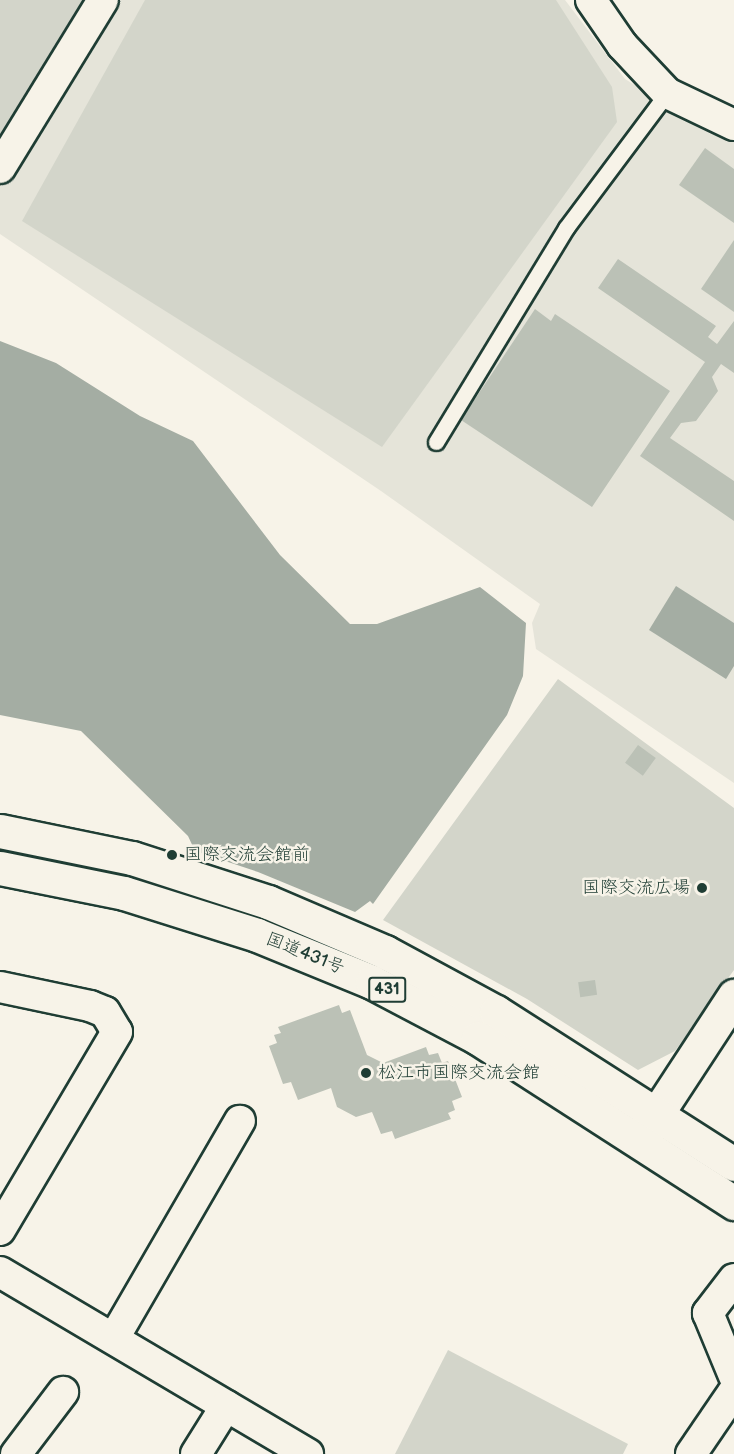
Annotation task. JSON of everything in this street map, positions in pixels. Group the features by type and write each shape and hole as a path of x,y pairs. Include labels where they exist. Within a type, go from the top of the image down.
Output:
{"main road":[{"name":"国道431号","path":"0,831 132,858 268,902 385,952 486,1006 649,1126 734,1203"},
{"name":"国道431号","path":"0,868 124,893 257,935 372,982 649,1126 734,1164"},
{"path":"649,1126 734,996"}],"street":[{"path":"0,168 103,0"},
{"path":"591,0 622,45 667,93 734,125"},
{"path":"0,987 90,1006 105,1012 117,1032 0,1230"},
{"path":"114,1338 240,1121"},
{"path":"0,1272 308,1454"},
{"path":"734,1279 708,1312 734,1376"},
{"path":"691,1454 734,1391"},
{"path":"12,1445 63,1392"},
{"path":"196,1454 226,1406"}],"lane":[{"path":"436,442 566,228 667,93"}],"shaded area":[{"path":"0,0 85,0 86,8 0,143"},
{"path":"112,0 565,0 625,79 696,123 734,141 734,783 536,649 532,623 540,604 381,491 0,234 0,186"},
{"path":"145,0 556,0 612,87 617,122 382,447 22,221"},
{"path":"0,341 56,363 140,416 193,441 280,555 350,624 377,624 480,587 526,623 523,676 507,715 373,904 370,901 355,912 258,872 195,851 188,836 81,731 0,715"},
{"path":"676,586 734,623 734,666 726,679 649,630"},
{"name":"国際交流広場","path":"558,679 734,808 734,970 675,1051 638,1070 527,999 383,920"},
{"path":"448,1350 628,1444 623,1454 395,1454"}],"building":[{"path":"705,148 734,169 734,223 679,185"},
{"path":"734,240 734,312 701,289"},
{"path":"618,259 716,326 708,337 717,344 734,321 734,373 721,364 712,377 718,391 696,421 681,423 670,438 734,481 734,521 640,456 705,362 598,288"},
{"path":"535,309 551,321 555,314 670,391 592,507 461,420"},
{"path":"638,745 656,758 643,776 625,763"},
{"path":"595,980 597,995 580,997 578,982"},
{"name":"松江市国際交流会館","path":"339,1005 342,1013 350,1010 367,1055 383,1063 426,1047 429,1055 438,1053 442,1063 448,1061 462,1097 452,1101 455,1110 448,1113 451,1119 395,1139 392,1131 381,1134 372,1112 356,1117 337,1107 331,1088 298,1100 291,1082 283,1084 269,1046 277,1043 274,1035 281,1033 278,1027"}],"place":[{"name":"国際交流会館前","path":"172,855"},
{"name":"国際交流広場","path":"702,888"},
{"name":"松江市国際交流会館","path":"366,1073"}]}
